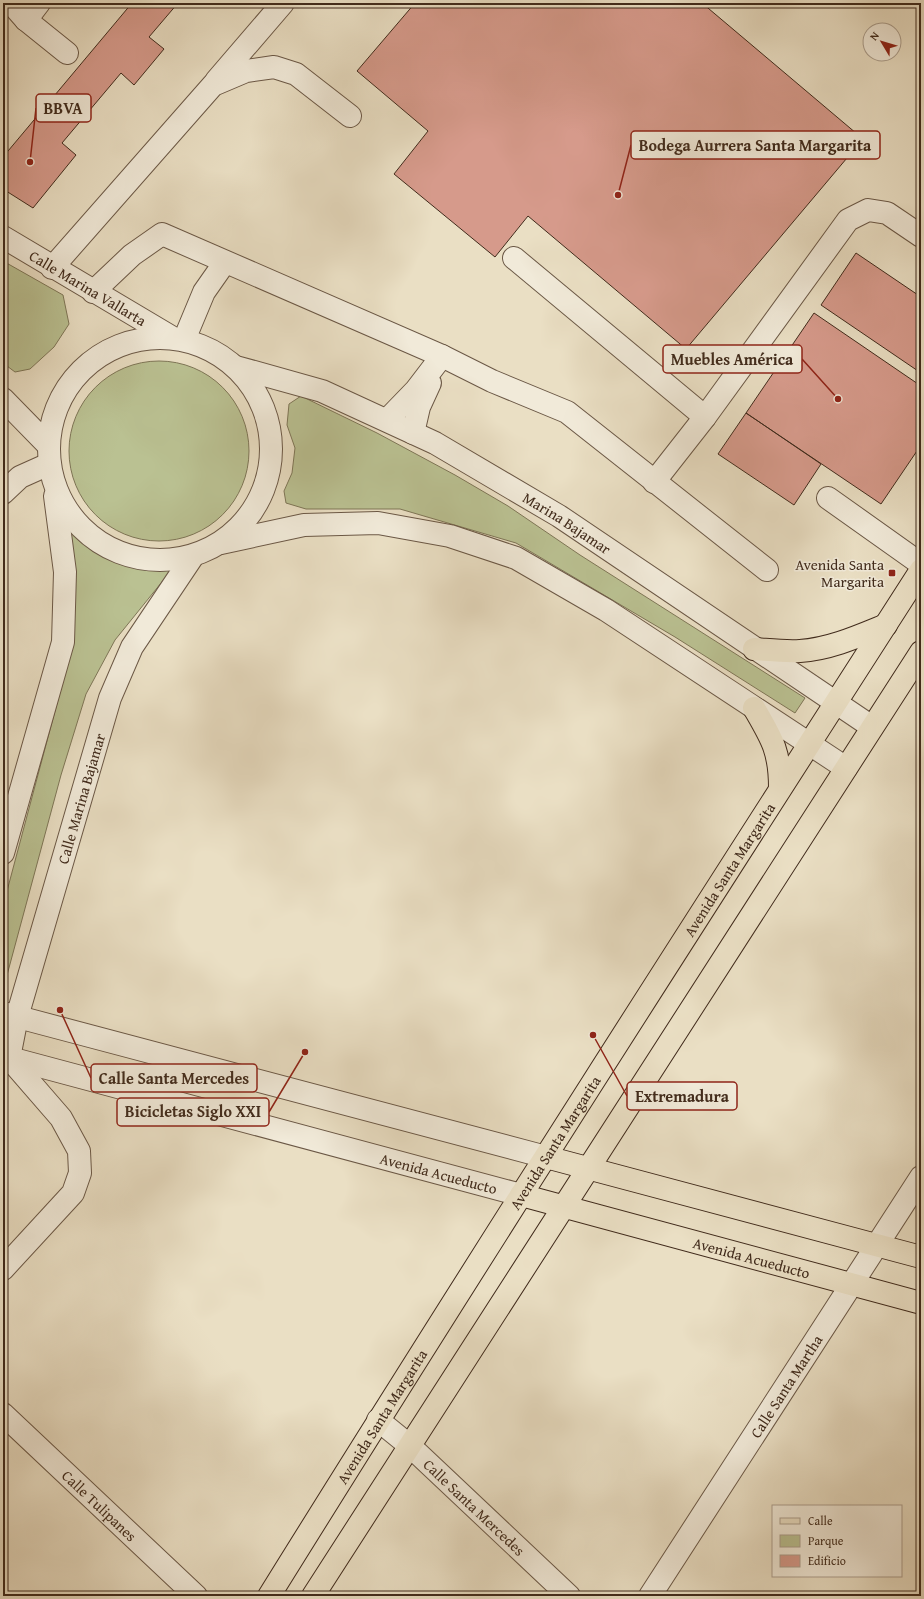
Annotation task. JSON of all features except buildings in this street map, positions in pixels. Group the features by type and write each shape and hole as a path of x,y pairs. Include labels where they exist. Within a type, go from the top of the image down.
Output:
{"main road":[{"name":"Avenida Santa Margarita","path":"269,1596 378,1420 780,788 921,570"},
{"path":"754,649 801,651 827,646 857,637 886,625"},
{"path":"313,1596 921,652"},
{"path":"754,708 768,731 776,749 780,768 780,788"},
{"path":"546,1157 921,1257"},
{"name":"Avenida Acueducto","path":"521,1196 921,1303"}],"street":[{"path":"11,3 26,20 67,53"},
{"path":"26,20 39,3"},
{"path":"52,268 283,3"},
{"path":"213,85 246,71 274,67 296,74 350,116"},
{"path":"654,482 705,417 848,220 868,210 887,213 921,236"},
{"path":"93,292 132,255 162,234 442,356 492,381 567,412 767,570"},
{"name":"Calle Marina Vallarta","path":"3,238 93,292 178,339"},
{"path":"514,258 705,417"},
{"path":"178,339 204,292 225,262"},
{"path":"3,853 9,801 63,642 65,572 50,464 56,410 74,378 102,354 136,340 178,339 201,343 236,367 260,399 271,438 268,479 250,515 220,543"},
{"path":"387,420 416,390 442,356"},
{"path":"412,433 419,407 442,356"},
{"name":"Marina Bajamar","path":"236,367 322,391 387,420 435,444 559,516 872,728"},
{"path":"3,399 50,464 69,514 93,540 124,556 158,561 193,556 220,543 304,525 378,523 450,536 516,558 606,610 846,768"},
{"path":"3,493 20,477 50,464"},
{"path":"828,498 921,564"},
{"name":"Calle Marina Bajamar","path":"6,1057 10,1015 110,698 132,646 193,556"},
{"path":"10,1015 546,1157"},
{"path":"3,1269 73,1193 80,1173 78,1151 60,1118 6,1057"},
{"name":"Avenida Acueducto","path":"6,1057 521,1196"},
{"name":"Calle Santa Martha","path":"650,1596 921,1177"},
{"name":"Calle Tulipanes","path":"3,1414 196,1596"},
{"name":"Calle Santa Mercedes","path":"378,1420 410,1446 569,1596"}],"green space":[{"path":"3,261 63,295 69,324 54,347 30,369 15,372 3,363"},
{"path":"150,361 168,361 194,367 202,371 223,387 239,408 243,416 248,433 248,469 243,486 239,494 223,515 202,531 194,535 177,540 150,541 133,538 116,531 102,521 89,508 79,494 72,477 69,460 69,442 72,425 79,408 89,394 102,381 116,371 133,364"},
{"path":"301,396 377,433 455,475 508,506 580,555 805,698 795,713 675,637 516,543 400,509 306,509 286,503 284,491 292,473 295,448 287,425 289,404"},
{"path":"67,525 102,554 133,566 174,567 115,640 86,694 61,775 3,990 3,906 71,651"}],"place":[{"name":"BBVA","path":"30,162"},
{"name":"Bodega Aurrera Santa Margarita","path":"618,195"},
{"name":"Muebles América","path":"838,399"},
{"name":"Avenida Santa Margarita","path":"892,573"},
{"name":"Calle Santa Mercedes","path":"60,1010"},
{"name":"Extremadura","path":"593,1035"},
{"name":"Bicicletas Siglo XXI","path":"305,1052"}]}
